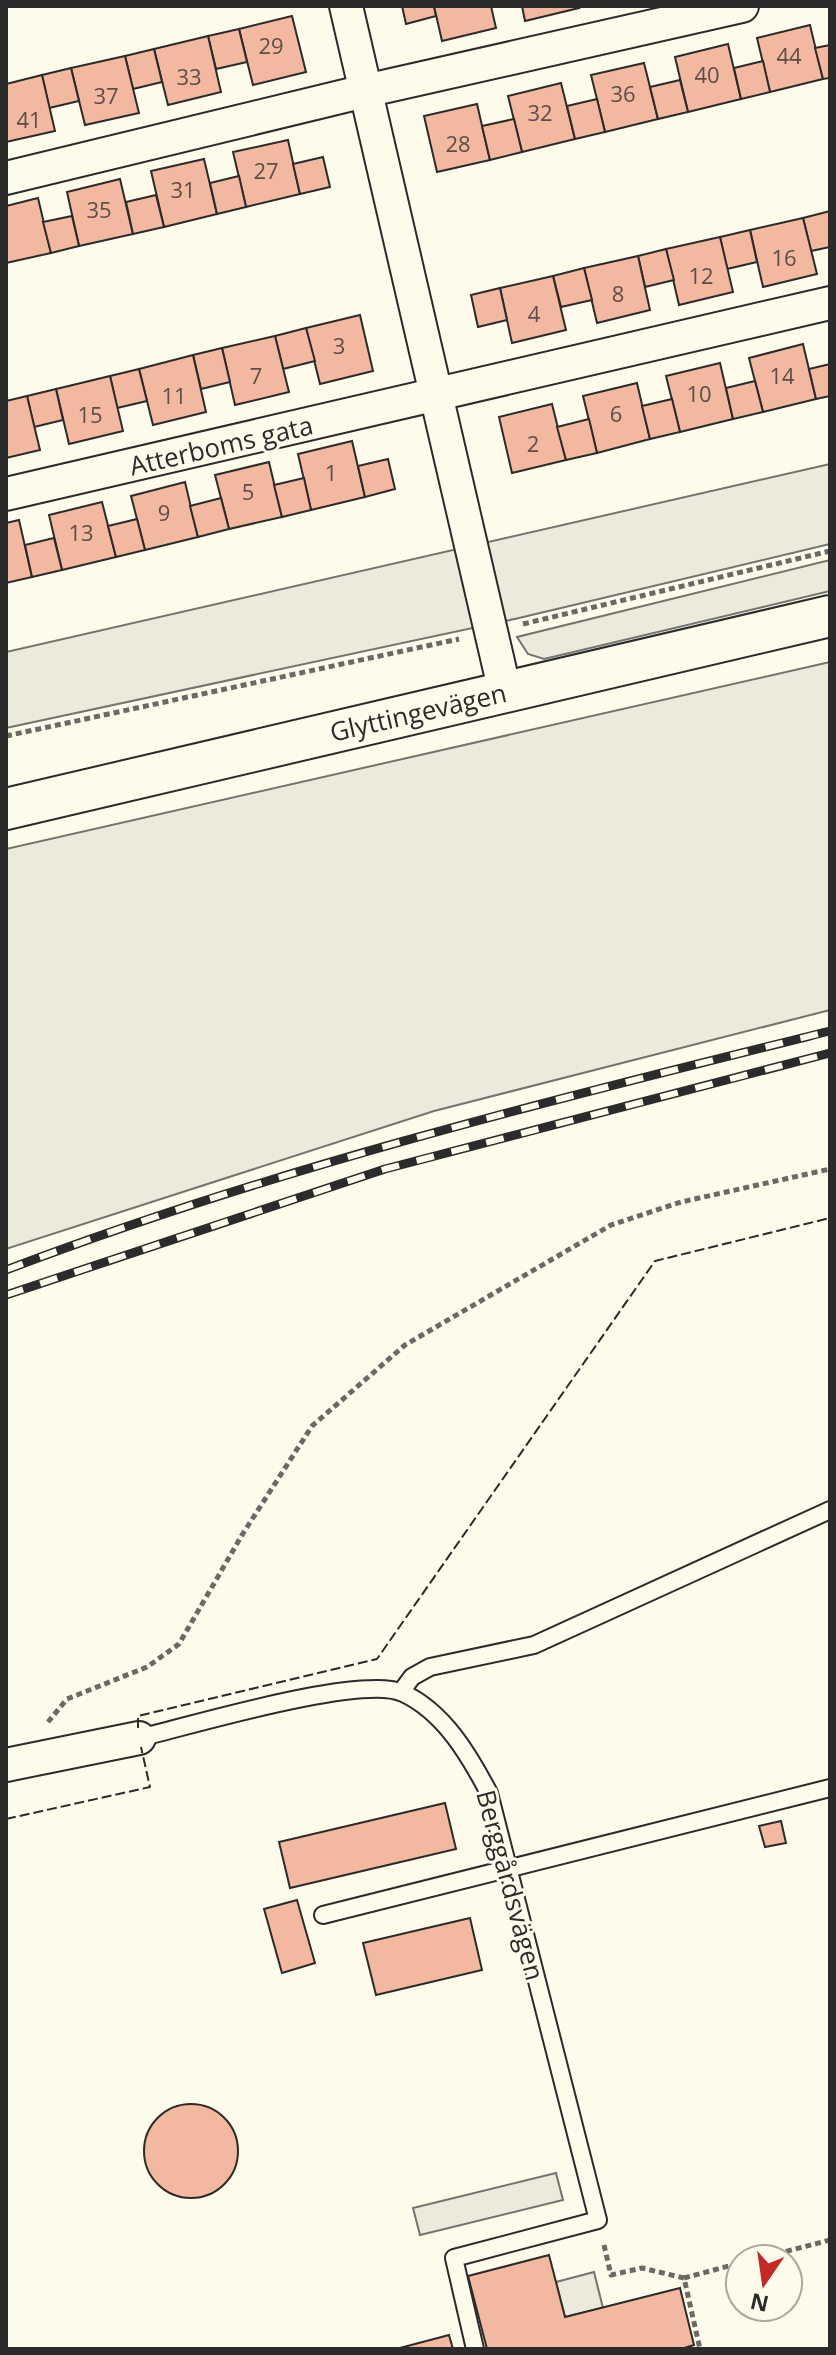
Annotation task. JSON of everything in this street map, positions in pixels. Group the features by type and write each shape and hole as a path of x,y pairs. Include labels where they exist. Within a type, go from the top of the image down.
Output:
{"street":[{"path":"346,6 505,692"},
{"path":"6,178 365,91 742,6"},
{"name":"Atterboms gata","path":"6,494 436,397 830,303"},
{"name":"Glyttingevägen","path":"6,809 830,616"},
{"path":"9,1764 139,1738"}],"lane":[{"path":"139,1738 352,1690 378,1688 401,1692 412,1677 430,1667 534,1645 830,1510"},
{"name":"Berggårdsvägen","path":"401,1692 430,1711 467,1750 489,1793 598,2220"},
{"path":"323,1915 830,1788"},
{"path":"475,2349 454,2258 598,2220"}],"path":[{"path":"6,736 490,632 830,551"},
{"path":"9,1764 67,1699 147,1667 179,1644 242,1535 312,1426 405,1345 611,1225 681,1202 830,1169"},
{"path":"598,2220 611,2275 642,2268 684,2278 724,2267"},
{"path":"804,2247 830,2240"},
{"path":"684,2278 700,2349"}],"shaded area":[{"path":"830,464 830,544 519,618 6,728 6,652"},
{"path":"830,560 830,591 544,659 528,654 517,637"},
{"path":"830,662 830,1010 434,1111 6,1249 6,849"},
{"path":"556,2173 563,2200 420,2235 413,2208"},
{"path":"594,2272 603,2308 565,2317 556,2282"}],"building":[{"path":"402,6 434,6 436,16 406,24"},
{"path":"434,6 491,6 496,28 442,41"},
{"path":"522,6 578,6 579,8 525,21"},
{"path":"292,16 306,72 253,85 239,29"},
{"path":"810,25 823,79 770,92 757,38"},
{"path":"239,29 247,62 216,69 208,36"},
{"path":"208,36 221,92 168,105 154,49"},
{"path":"728,44 741,99 688,112 675,57"},
{"path":"830,45 830,78 823,79 815,48"},
{"path":"154,49 162,82 133,89 125,56"},
{"path":"125,56 139,113 85,125 71,68"},
{"path":"763,61 770,92 741,99 734,68"},
{"path":"644,63 658,119 605,132 591,75"},
{"path":"71,68 79,101 49,108 42,75"},
{"path":"42,75 55,131 6,142 6,84"},
{"path":"680,80 688,112 658,119 650,87"},
{"path":"561,83 575,139 522,152 508,96"},
{"path":"597,99 605,132 575,139 567,106"},
{"path":"477,104 490,160 437,172 424,116"},
{"path":"514,119 522,152 490,160 482,126"},
{"path":"288,140 300,194 246,207 233,152"},
{"path":"323,157 330,187 300,194 293,164"},
{"path":"204,159 217,214 164,227 151,171"},
{"path":"239,176 246,207 217,214 210,183"},
{"path":"120,179 133,234 79,246 67,192"},
{"path":"156,195 164,227 133,234 126,202"},
{"path":"38,198 51,253 6,263 6,206"},
{"path":"830,211 830,247 811,251 803,218"},
{"path":"72,216 79,246 51,253 43,222"},
{"path":"803,218 817,274 763,287 750,230"},
{"path":"750,230 757,262 727,269 720,237"},
{"path":"720,237 733,292 679,305 666,249"},
{"path":"666,249 674,280 645,287 638,256"},
{"path":"638,256 650,310 597,323 584,268"},
{"path":"584,268 592,300 561,307 553,276"},
{"path":"553,276 566,330 512,343 500,288"},
{"path":"500,288 507,320 478,327 471,295"},
{"path":"360,315 373,371 320,384 306,328"},
{"path":"306,328 315,361 283,369 275,336"},
{"path":"275,336 289,392 235,405 222,348"},
{"path":"803,344 816,399 763,412 749,358"},
{"path":"222,348 230,382 201,389 193,355"},
{"path":"193,355 206,412 153,425 139,369"},
{"path":"720,363 733,419 680,432 666,376"},
{"path":"830,364 830,396 816,399 809,369"},
{"path":"139,369 147,401 117,408 110,376"},
{"path":"110,376 123,431 69,444 56,389"},
{"path":"755,381 763,412 733,419 726,388"},
{"path":"637,383 650,439 597,453 583,396"},
{"path":"56,389 63,420 34,427 27,396"},
{"path":"27,396 40,450 6,458 6,401"},
{"path":"672,399 680,432 650,439 642,406"},
{"path":"552,404 566,460 512,473 499,417"},
{"path":"589,419 597,453 566,460 557,427"},
{"path":"352,441 365,497 311,510 298,454"},
{"path":"388,459 395,489 365,497 358,466"},
{"path":"269,462 282,517 229,529 215,475"},
{"path":"304,478 311,510 282,517 274,485"},
{"path":"185,482 198,537 145,550 131,496"},
{"path":"221,498 229,529 198,537 190,506"},
{"path":"102,502 116,557 62,570 49,515"},
{"path":"137,519 145,550 116,557 108,526"},
{"path":"19,520 32,577 6,583 6,523"},
{"path":"54,538 62,570 32,577 25,545"},
{"path":"445,1803 456,1849 290,1888 279,1842"},
{"path":"781,1821 786,1843 765,1847 759,1826"},
{"path":"297,1900 315,1963 282,1973 264,1909"},
{"path":"470,1918 482,1970 376,1995 363,1943"},
{"path":"191,2104 209,2107 224,2118 235,2133 238,2151 235,2169 224,2184 209,2195 191,2198 173,2195 158,2184 147,2169 144,2151 147,2133 158,2118 173,2107"},
{"path":"549,2255 565,2317 680,2288 694,2345 681,2349 487,2349 468,2276"},
{"path":"449,2335 453,2349 396,2349"}],"railway":[{"path":"6,1270 209,1199 414,1138 830,1031"},
{"path":"6,1295 385,1169 830,1053"}],"fence":[{"path":"138,1728 138,1716 377,1659 655,1261 830,1218"},
{"path":"6,1819 150,1787 141,1747"}]}
